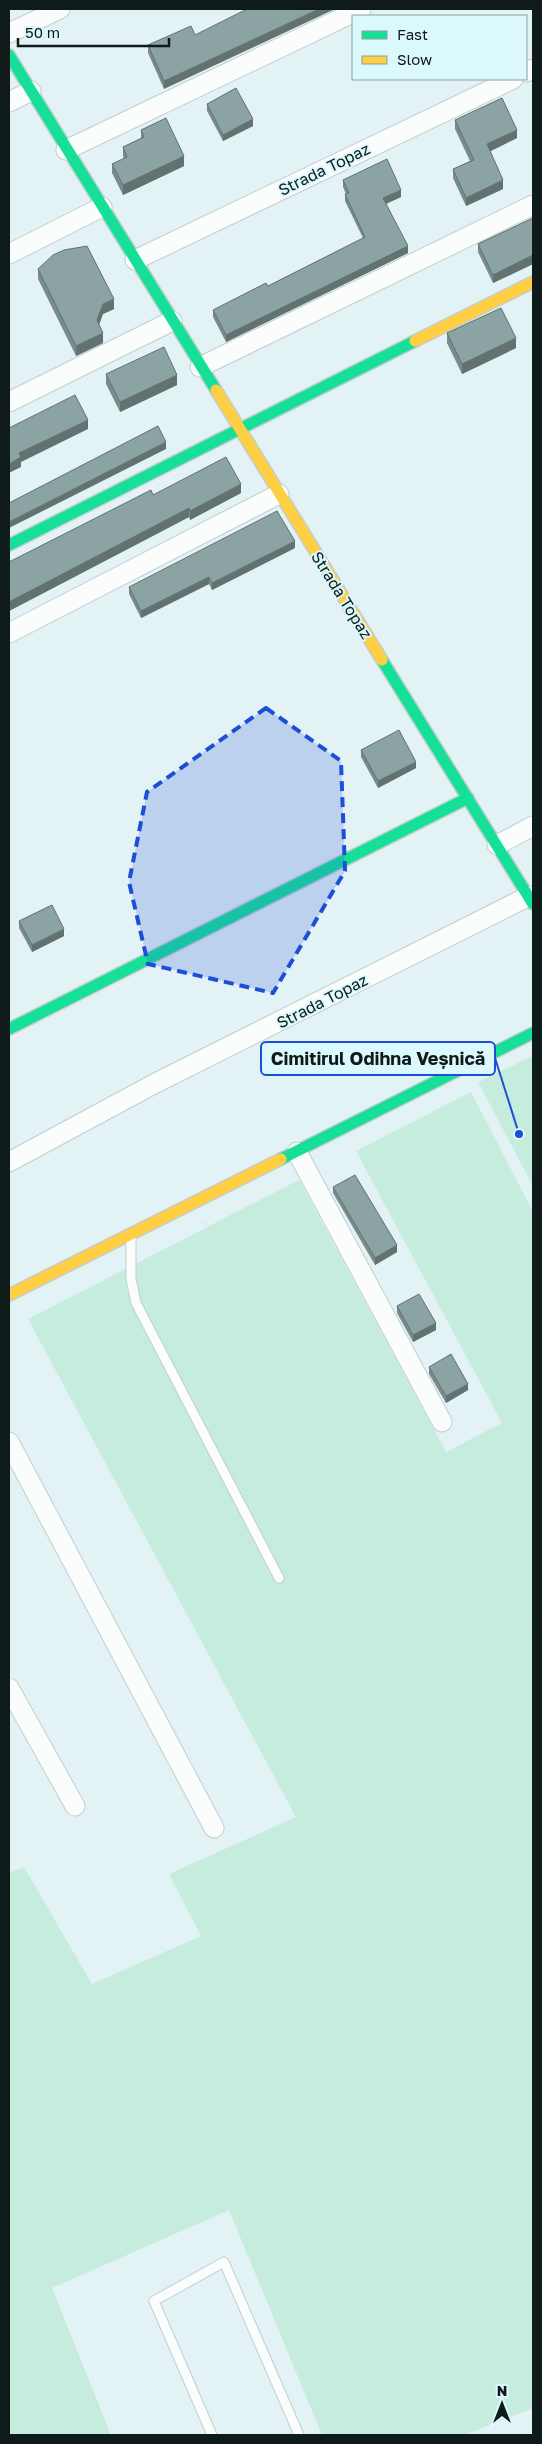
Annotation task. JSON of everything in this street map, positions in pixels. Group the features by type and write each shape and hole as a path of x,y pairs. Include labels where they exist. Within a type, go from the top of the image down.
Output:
{"street":[{"path":"9,33 60,9"},
{"path":"66,150 361,9"},
{"name":"Strada Topaz","path":"9,55 238,429 531,900 152,1085 9,1162"},
{"name":"Strada Topaz","path":"135,260 511,80"},
{"path":"9,102 31,91"},
{"path":"200,367 533,205"},
{"path":"9,254 102,207"},
{"path":"9,545 533,282"},
{"path":"9,402 172,321"},
{"path":"9,633 279,494"},
{"path":"9,1029 468,798"},
{"path":"497,845 533,826"},
{"path":"9,1295 533,1033"},
{"path":"297,1152 442,1422"},
{"path":"9,1442 214,1828"},
{"path":"9,1688 75,1806"}],"lane":[{"path":"132,1233 131,1279 136,1302 279,1578"},
{"path":"212,2435 154,2301 224,2262 299,2435"}],"path":[{"path":"174,1212 207,1223 237,1244 287,1300 434,1520 496,1580 523,1610 533,1630"}],"highlighted area":[{"path":"266,708 341,761 345,871 273,993 148,964 129,882 147,792"}],"green space":[{"path":"533,1056 533,1186 478,1082"},
{"path":"471,1092 533,1212 533,2408 464,2435 322,2435 229,2210 52,2288 111,2435 9,2435 9,1873 24,1867 92,1984 201,1936 169,1874 296,1817 28,1319 299,1180 446,1452 502,1423 356,1151"}],"building":[{"path":"247,9 319,9 164,81 148,45 191,26 195,35"},
{"path":"236,88 253,119 223,135 207,104"},
{"path":"502,98 517,130 487,144 503,180 466,198 453,169 474,160 455,120"},
{"path":"166,118 184,156 123,185 112,164 127,157 123,147 144,137 141,130"},
{"path":"387,159 401,190 383,198 408,246 226,335 213,310 266,283 268,286 365,237 345,194 349,193 343,180"},
{"path":"533,218 533,255 493,275 478,244"},
{"path":"87,246 114,299 103,304 97,320 103,333 76,346 38,269 53,255 64,250"},
{"path":"501,308 516,338 462,364 447,333"},
{"path":"164,347 177,375 120,402 106,374"},
{"path":"75,395 88,420 19,453 21,457 9,464 9,428"},
{"path":"158,426 166,442 9,522 9,503"},
{"path":"226,457 241,484 190,511 189,508 9,602 9,562 151,490 153,495"},
{"path":"277,511 295,541 212,583 209,577 141,611 129,587"},
{"path":"399,730 416,762 378,781 361,750"},
{"path":"52,905 64,929 32,945 19,921"},
{"path":"355,1175 397,1245 375,1258 333,1187"},
{"path":"419,1294 436,1323 413,1335 397,1306"},
{"path":"451,1354 468,1384 446,1396 429,1367"}],"traffic: fast":[{"path":"9,55 216,390"},
{"path":"9,545 415,341"},
{"path":"382,660 533,904"},
{"path":"9,1029 468,798"},
{"path":"281,1159 533,1033"}],"traffic: slow":[{"path":"415,341 533,282"},
{"path":"216,390 382,660"},
{"path":"9,1295 281,1159"}],"place":[{"name":"Cimitirul Odihna Veșnică","path":"519,1134"}]}
